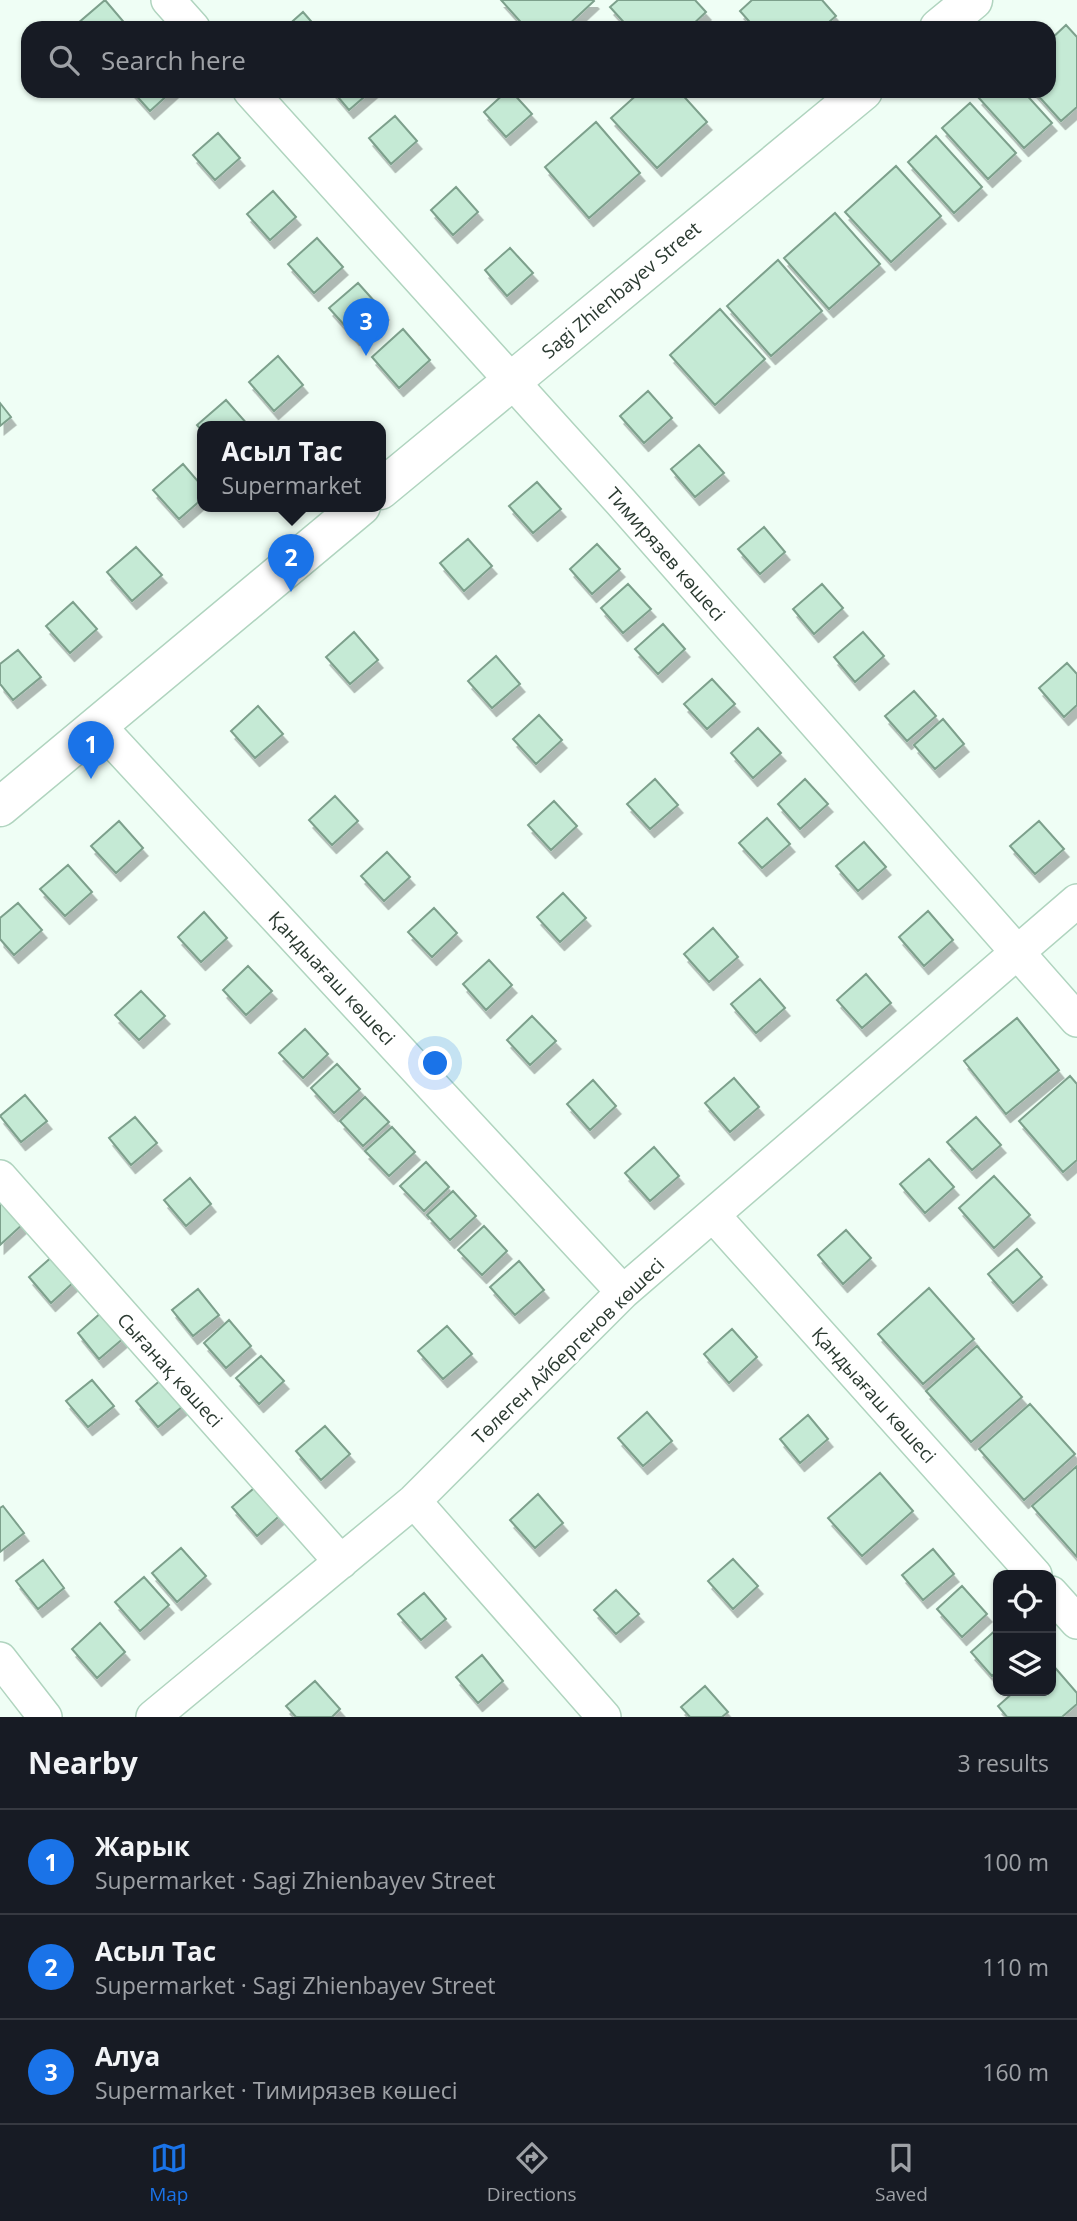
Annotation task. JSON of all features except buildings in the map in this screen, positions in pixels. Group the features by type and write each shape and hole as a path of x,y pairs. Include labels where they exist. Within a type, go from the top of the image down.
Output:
{"main road":[{"path":"948,21 973,0"},
{"name":"Sagi Zhienbayev Street","path":"386,485 855,98"},
{"path":"0,806 354,512"}],"street":[{"path":"168,0 187,21"},
{"name":"Тимирязев көшесі","path":"256,98 512,381 1077,1020"},
{"name":"Қандыағаш көшесі","path":"98,725 622,1292"},
{"name":"Төлеген Айбергенов көшесі","path":"153,1717 414,1501 622,1292 1077,901"},
{"name":"Сығанақ көшесі","path":"0,1177 341,1562"},
{"name":"Қандыағаш көшесі","path":"713,1215 1031,1570"},
{"path":"414,1501 604,1717"},
{"path":"1056,1599 1077,1622"},
{"path":"0,1659 46,1717"}],"place":[{"name":"Алуа","path":"366,356"},
{"name":"Асыл Тас","path":"291,592"},
{"name":"Жарык","path":"91,779"}]}
